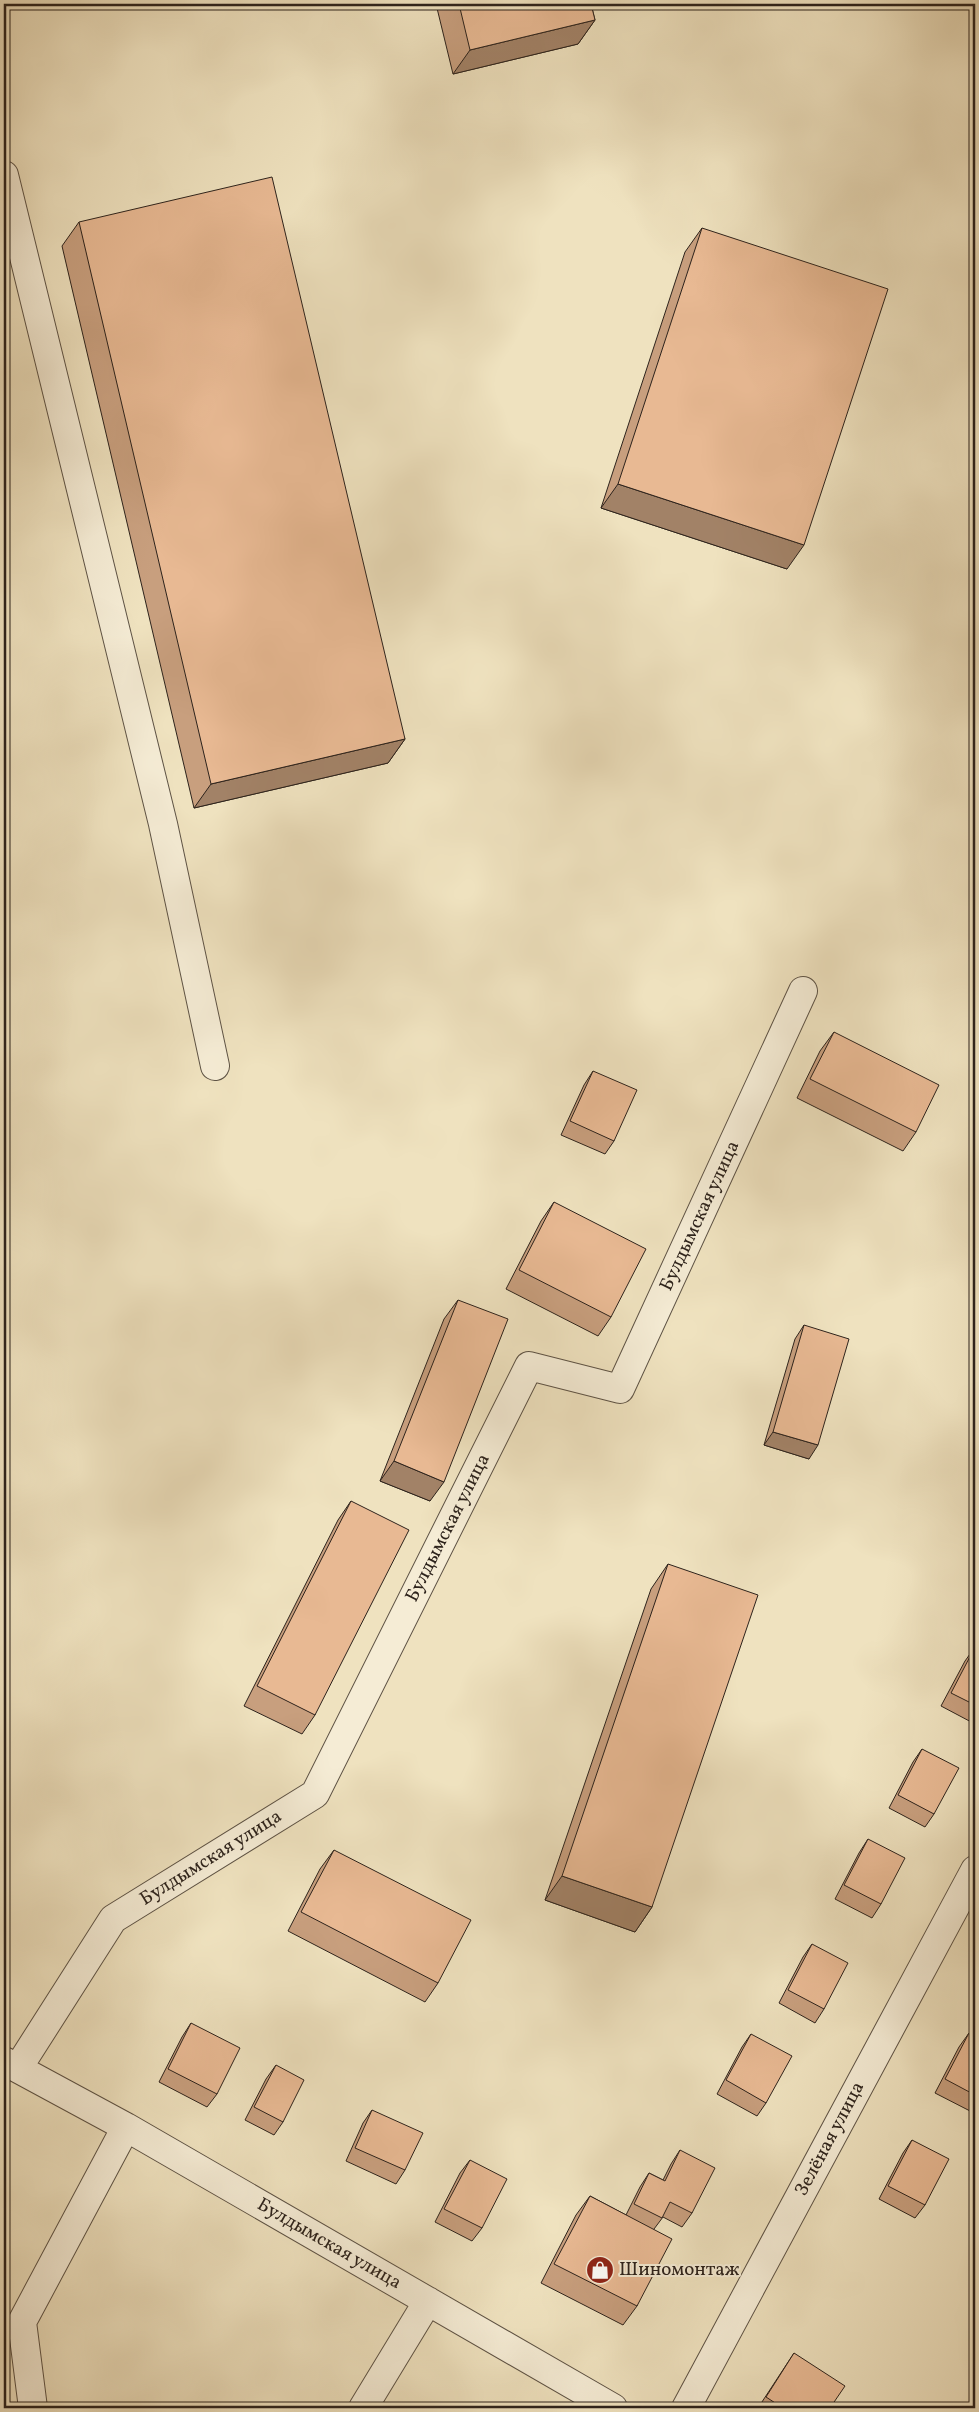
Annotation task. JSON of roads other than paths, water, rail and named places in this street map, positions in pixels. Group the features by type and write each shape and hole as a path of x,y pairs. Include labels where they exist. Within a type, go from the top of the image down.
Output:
{"street":[{"path":"4,175 163,824 215,1066"},
{"name":"Булдымская улица","path":"613,2408 126,2127 11,2065 113,1918 315,1794 529,1366 620,1389 803,992"},
{"name":"Зелёная улица","path":"686,2408 975,1870"},
{"path":"33,2408 22,2322 126,2127"},
{"path":"363,2408 428,2301"}],"place":[{"name":"Шиномонтаж","path":"600,2270"}]}
